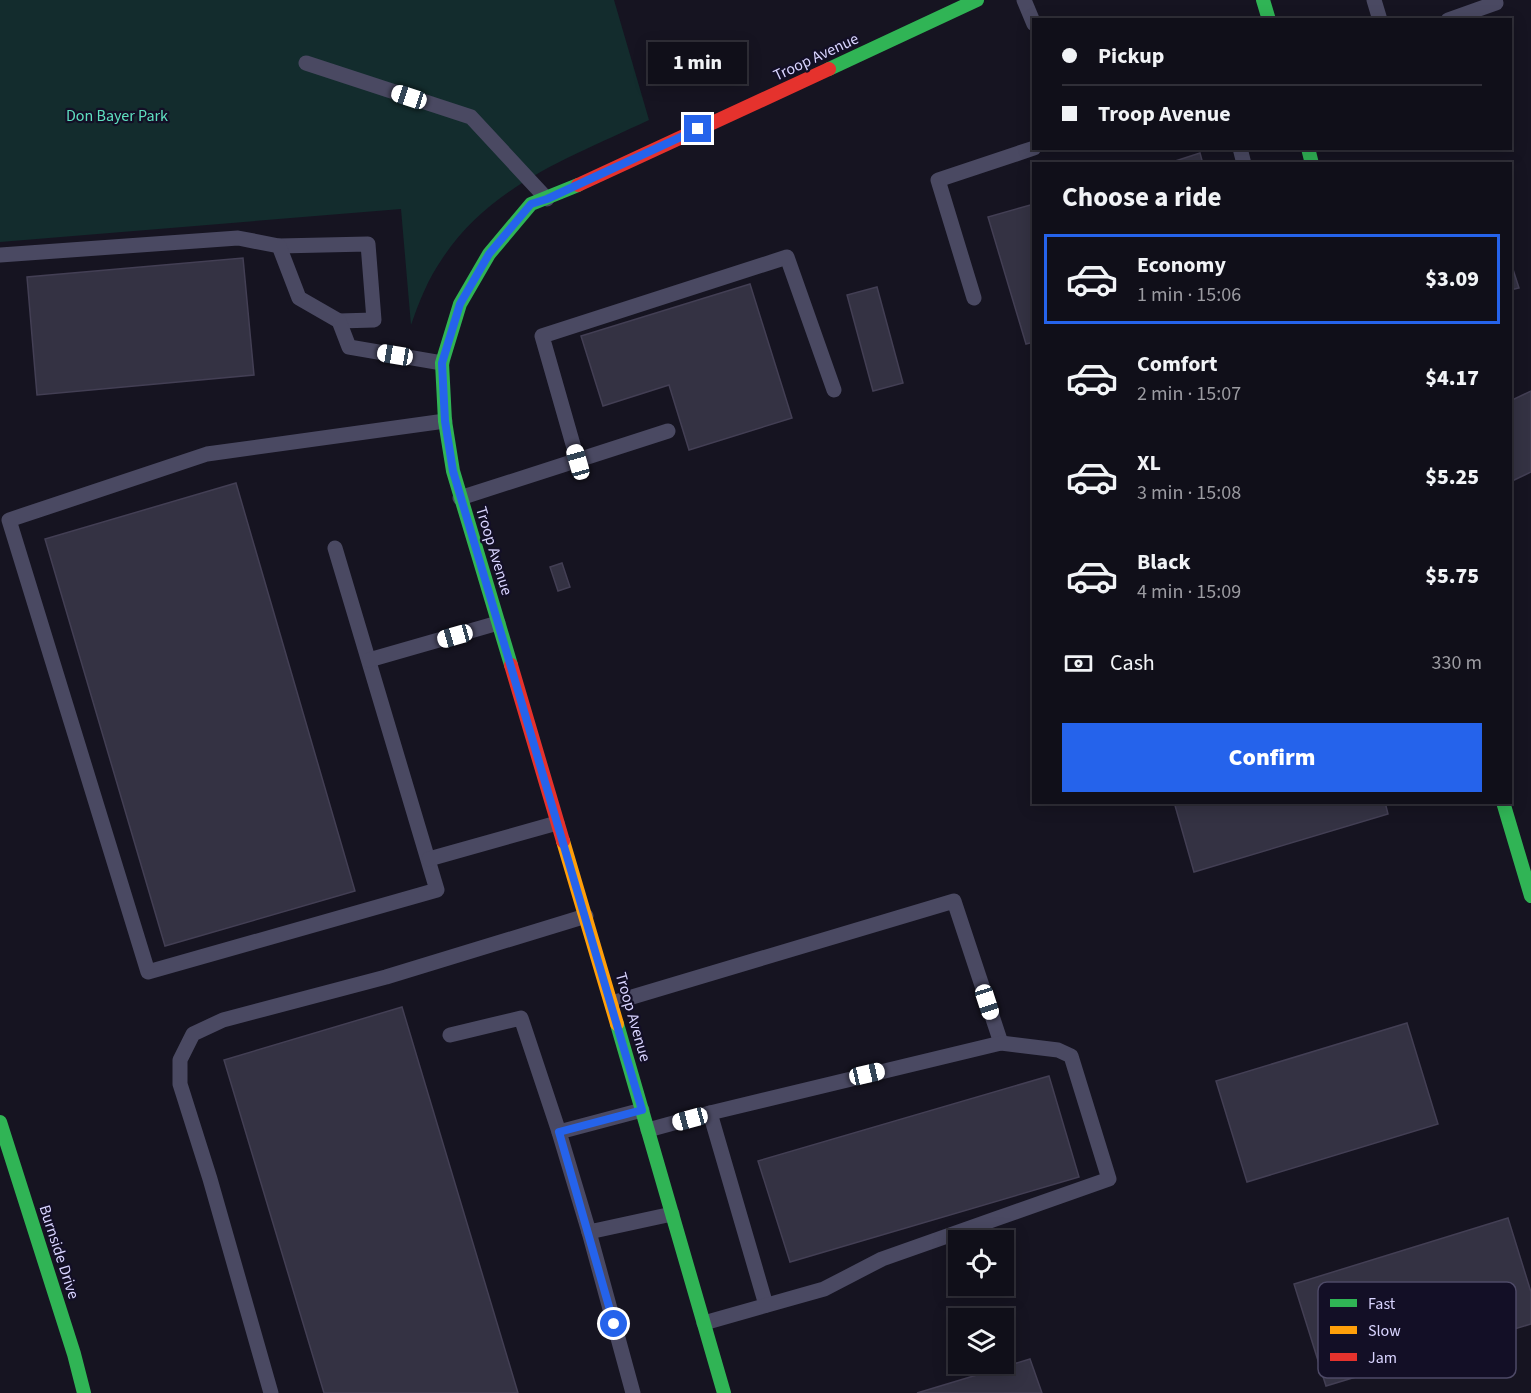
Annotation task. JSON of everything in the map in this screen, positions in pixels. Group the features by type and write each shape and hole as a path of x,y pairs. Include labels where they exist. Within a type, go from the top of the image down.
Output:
{"street":[{"name":"Troop Avenue","path":"724,1393 612,1004 460,498 445,421 442,363 460,304 489,254 531,204 547,199 977,0"},
{"path":"1263,0 1268,18"},
{"path":"1504,804 1531,896"},
{"name":"Burnside Drive","path":"0,1122 74,1354 84,1393"}],"lane":[{"path":"1024,0 1032,19"},
{"path":"1374,0 1379,18"},
{"path":"1454,18 1496,3 1494,0"},
{"path":"306,63 471,117 547,199"},
{"path":"974,298 938,180 1032,149"},
{"path":"0,255 238,238 279,246 368,244 374,320 339,321 299,298 279,246"},
{"path":"578,462 542,336 787,257 834,390"},
{"path":"339,321 349,347 442,363"},
{"path":"335,548 437,890 148,972 9,520 207,454 445,421"},
{"path":"460,498 578,462 668,431"},
{"path":"369,660 498,623"},
{"path":"429,860 557,823"},
{"path":"612,1004 954,901 1001,1042"},
{"path":"271,1393 210,1179 180,1084 180,1060 193,1034 223,1020 386,976 586,916"},
{"path":"450,1035 521,1018 589,1232 633,1393"},
{"path":"648,1130 1001,1042 1058,1050 1071,1056 1109,1179 882,1259 824,1289 704,1323"},
{"path":"559,1132 642,1110"},
{"path":"710,1113 766,1305"},
{"path":"589,1232 672,1214"}],"green space":[{"name":"Don Bayer Park","path":"0,0 614,0 649,120 535,175 484,211 462,233 442,259 424,291 411,325 401,209 0,242"}],"building":[{"path":"1200,153 1202,162 1172,162"},
{"path":"1032,205 1032,342 1026,344 988,217"},
{"path":"243,258 254,375 37,395 27,277"},
{"path":"1512,266 1519,288 1512,290"},
{"path":"750,284 792,418 689,450 669,385 603,406 581,336"},
{"path":"877,287 903,383 873,391 847,295"},
{"path":"1531,391 1531,472 1512,481 1512,400"},
{"path":"236,483 355,891 165,946 45,539"},
{"path":"562,563 570,587 558,591 550,567"},
{"path":"1175,804 1386,804 1388,814 1194,872"},
{"path":"402,1007 518,1393 324,1393 224,1060"},
{"path":"1407,1023 1438,1124 1247,1182 1216,1081"},
{"path":"1049,1076 1079,1177 790,1262 758,1161"},
{"path":"1508,1218 1531,1292 1531,1324 1516,1329 1516,1282 1318,1282 1318,1360 1294,1284"},
{"path":"1030,1359 1042,1393 917,1393 980,1374 1014,1374 1014,1364"},
{"path":"1323,1378 1352,1378 1326,1386"}],"traffic: fast":[{"path":"829,69 977,0"},
{"path":"1263,0 1268,18"},
{"path":"1308,150 1312,162"},
{"path":"511,665 453,471 445,421 442,363 460,304 489,254 531,204 578,185"},
{"path":"1504,804 1531,896"},
{"path":"617,1024 724,1393"},
{"path":"0,1122 74,1354 84,1393"}],"traffic: slow":[{"path":"563,841 617,1024"}],"traffic: jam":[{"path":"578,185 829,69"},
{"path":"511,665 563,841"}],"route":[{"path":"614,1324 559,1132 642,1110 460,498 445,421 442,363 460,304 489,254 531,204 547,199 698,129"}]}
